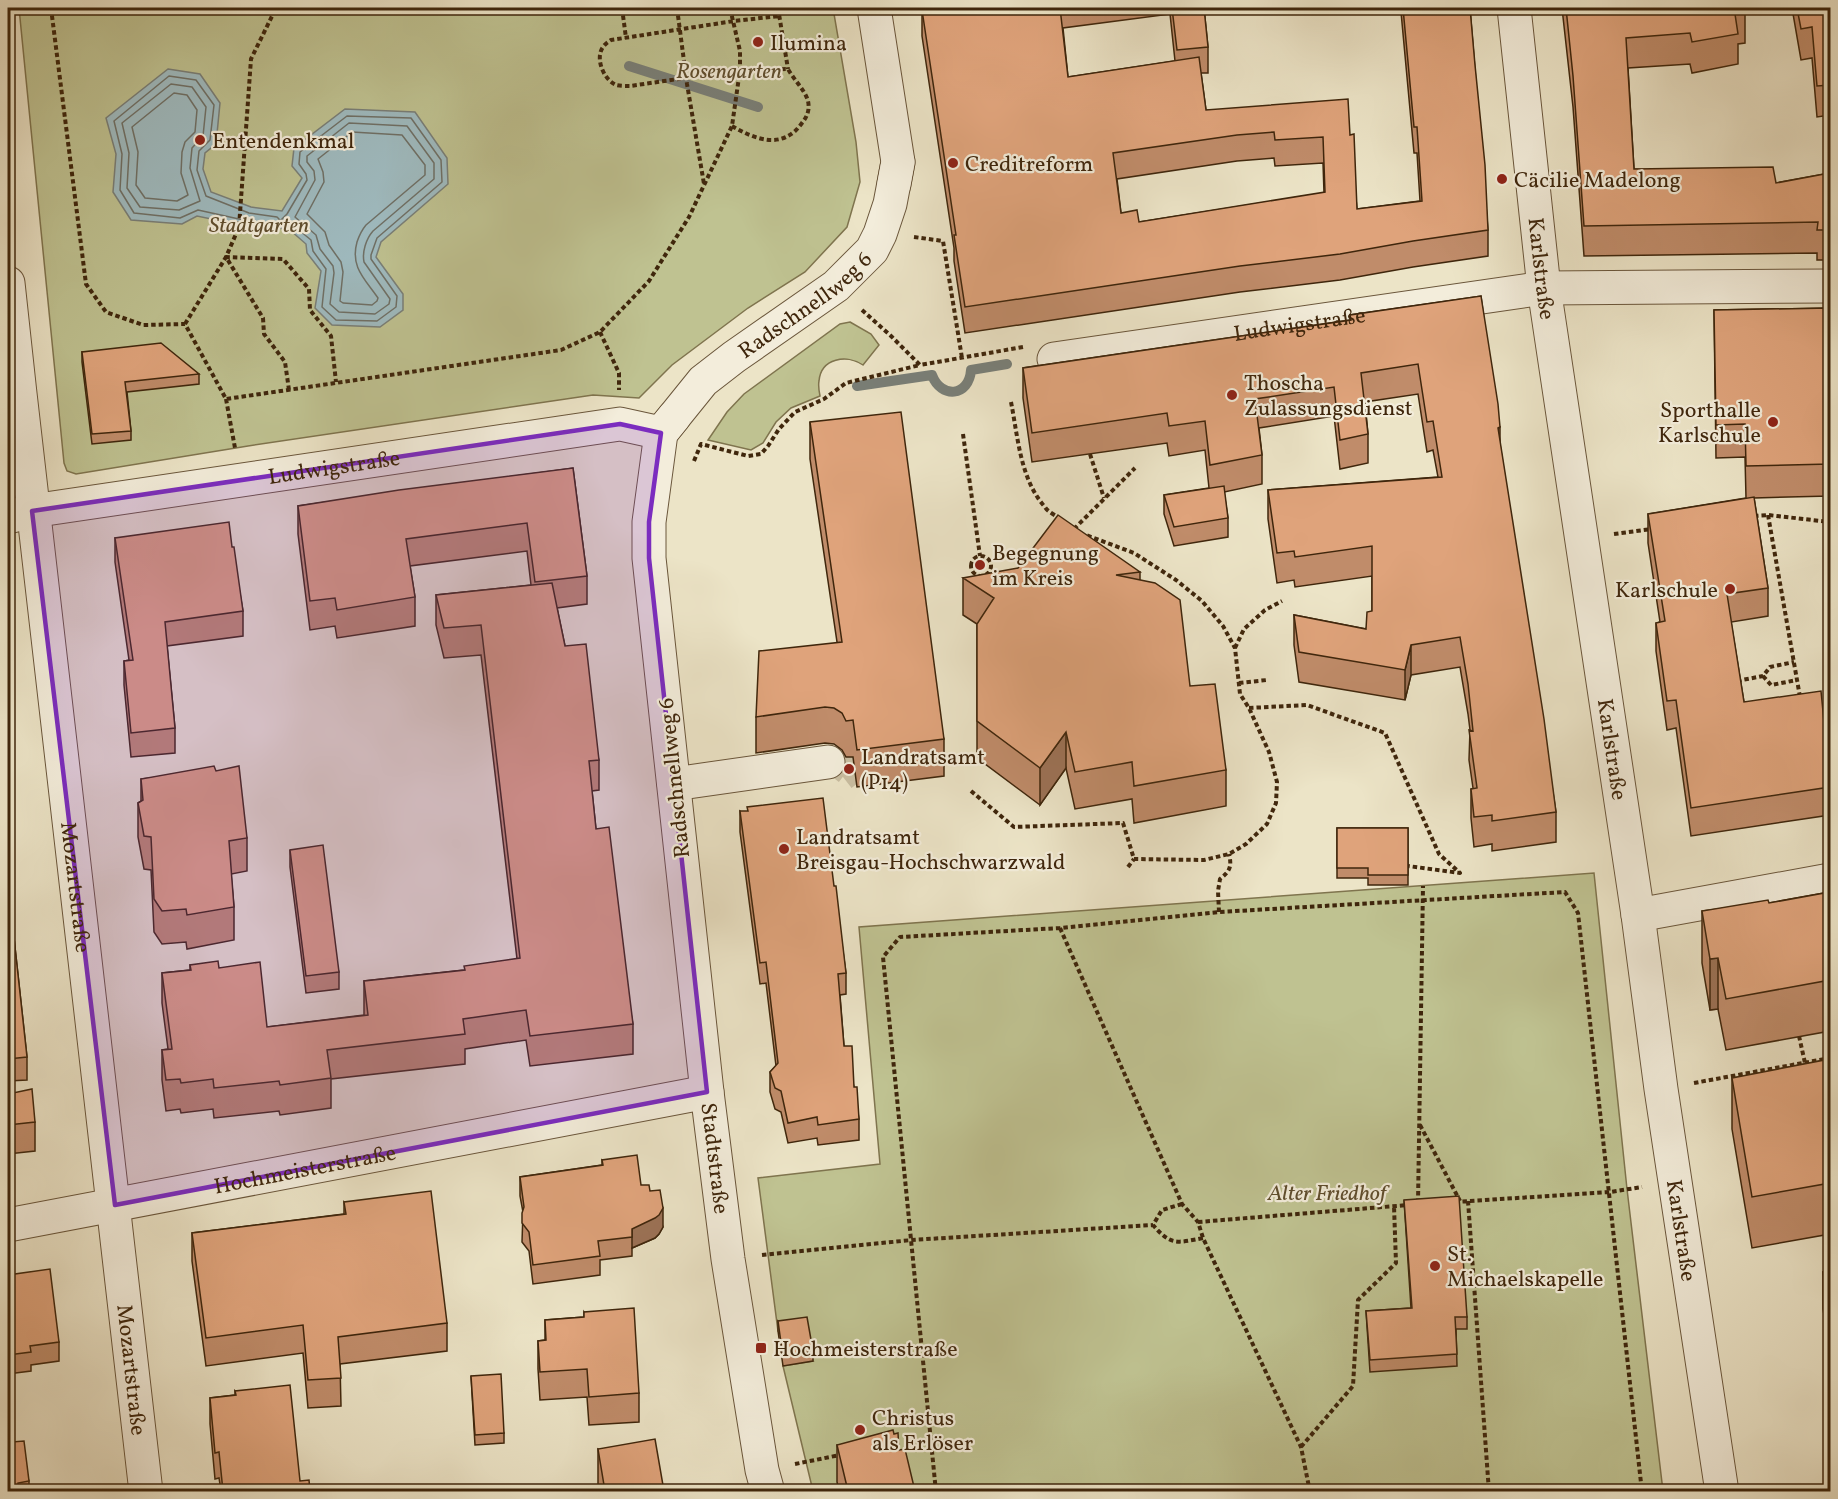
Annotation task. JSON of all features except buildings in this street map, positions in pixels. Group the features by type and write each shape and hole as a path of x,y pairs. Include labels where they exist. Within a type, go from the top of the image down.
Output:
{"street":[{"name":"Radschnellweg 6","path":"676,801 649,558 649,522 662,433 703,381 836,286 872,250 880,234 890,204 898,162 874,8"},
{"name":"Karlstraße","path":"1514,8 1544,288 1722,1491"},
{"name":"Mozartstraße","path":"8,283 20,514 115,1206 146,1491"},
{"name":"Ludwigstraße","path":"1054,359 1544,288 1830,286"},
{"name":"Ludwigstraße","path":"20,514 620,424 662,433"},
{"path":"676,801 829,770"},
{"name":"Stadtstraße","path":"676,801 707,1092"},
{"path":"1638,915 1830,880"},
{"path":"707,1092 728,1259 765,1484"},
{"name":"Hochmeisterstraße","path":"8,1225 707,1092"}],"path":[{"path":"51,8 86,284 106,312 143,325 185,324"},
{"path":"185,324 226,257 239,227 251,59 276,8"},
{"path":"622,8 626,38"},
{"path":"677,8 686,78 705,185"},
{"path":"226,399 561,350 600,332 649,281 689,217 732,126 740,70 740,51 730,8"},
{"path":"732,126 745,134 771,141 783,140 798,129 808,116 808,102 789,69 778,8"},
{"path":"780,16 611,40 603,47 600,63 608,79 616,85 630,86 740,70 789,69"},
{"path":"880,234 943,241 962,358"},
{"path":"226,257 283,259 309,289 310,310 332,336 336,382"},
{"path":"226,257 263,318 264,334 285,362 289,390"},
{"path":"836,286 920,365"},
{"path":"185,324 226,399 241,480"},
{"path":"600,332 619,373 620,424"},
{"path":"694,462 701,444 748,456 761,454 795,412 824,399 846,383 920,365 1036,345 1054,359"},
{"path":"1011,402 1023,464 1032,489 1046,508 1064,522"},
{"path":"963,434 980,556"},
{"path":"1090,454 1104,498"},
{"path":"1134,859 1204,860 1229,854 1246,844 1267,824 1276,803 1277,782 1269,752 1240,693 1235,648 1216,617 1202,601 1176,580 1134,553 1074,529 1135,468"},
{"path":"1746,517 1767,515 1830,522"},
{"path":"1767,515 1800,698"},
{"path":"1581,538 1658,528"},
{"path":"986,556 990,561 989,572 982,576 975,573 971,567 973,559 986,556"},
{"path":"989,572 996,579"},
{"path":"1235,648 1244,629 1265,610 1282,601"},
{"path":"1736,681 1763,676 1770,667 1794,662"},
{"path":"1763,676 1772,685 1797,680"},
{"path":"1239,683 1266,680"},
{"path":"1812,706 1830,703"},
{"path":"1249,708 1307,705 1385,733 1439,854 1460,873 1408,866"},
{"path":"971,791 1014,827 1123,823 1134,859"},
{"path":"1219,912 1220,879 1229,872 1231,866 1229,854"},
{"path":"1128,867 1134,859"},
{"path":"1418,1204 1423,886"},
{"path":"936,1491 883,957 900,937 1060,928 1219,912 1565,892 1578,914 1642,1491"},
{"path":"1060,928 1182,1204 1198,1222 1203,1238 1301,1447 1310,1491"},
{"path":"1799,1036 1805,1063"},
{"path":"1661,1089 1830,1058"},
{"path":"1796,1064 1798,1074"},
{"path":"1419,1125 1460,1202"},
{"path":"1450,1202 1610,1192 1675,1183"},
{"path":"1468,1201 1489,1491"},
{"path":"1153,1225 1162,1210 1182,1204"},
{"path":"1198,1222 1429,1204"},
{"path":"1301,1447 1353,1386 1358,1300 1396,1263 1394,1206"},
{"path":"728,1259 912,1240 1153,1225"},
{"path":"1153,1225 1164,1238 1179,1243 1203,1238"},
{"path":"765,1484 848,1453"}],"highlighted area":[{"path":"620,424 661,433 649,522 649,558 707,1092 115,1205 32,511"}],"green space":[{"name":"Stadtgarten","path":"19,8 833,8 856,142 860,182 847,227 805,272 748,308 672,365 639,398 593,395 76,474 67,471 64,463"},
{"path":"850,322 871,334 879,345 863,365 843,359 824,367 819,385 820,396 791,408 776,422 763,443 751,450 708,440 727,412 744,394 840,324"},
{"name":"Alter Friedhof","path":"1594,873 1627,1189 1663,1491 813,1491 783,1366 813,1361 778,1331 758,1178 880,1164 859,927"}],"water":[{"path":"168,69 200,74 220,103 216,144 205,153 203,169 211,192 251,207 282,211 302,178 292,166 294,148 345,109 415,112 447,158 448,184 381,242 376,257 403,294 403,310 380,327 332,325 315,308 321,271 307,253 306,244 291,231 279,228 274,232 197,216 182,224 131,220 113,192 116,154 106,118"}],"waterway":[{"path":"629,66 758,107"},
{"path":"857,386 932,375 942,388 954,392 965,386 971,370 1007,364"}],"tunnel":[{"path":"828,762 840,762 849,769 840,776 830,777"}],"place":[{"name":"Ilumina","path":"758,42"},
{"name":"Entendenkmal","path":"200,140"},
{"name":"Creditreform","path":"953,163"},
{"name":"Cäcilie Madelong","path":"1502,179"},
{"name":"Thoscha Zulassungsdienst","path":"1232,395"},
{"name":"Sporthalle Karlschule","path":"1773,422"},
{"name":"Begegnung im Kreis","path":"980,565"},
{"name":"Karlschule","path":"1730,589"},
{"name":"Landratsamt (P14)","path":"849,769"},
{"name":"Landratsamt Breisgau-Hochschwarzwald","path":"784,849"},
{"name":"St. Michaelskapelle","path":"1435,1266"},
{"name":"Hochmeisterstraße","path":"761,1348"},
{"name":"Christus als Erlöser","path":"860,1430"}],"park label":[{"name":"Rosengarten","path":"729,70"}]}
